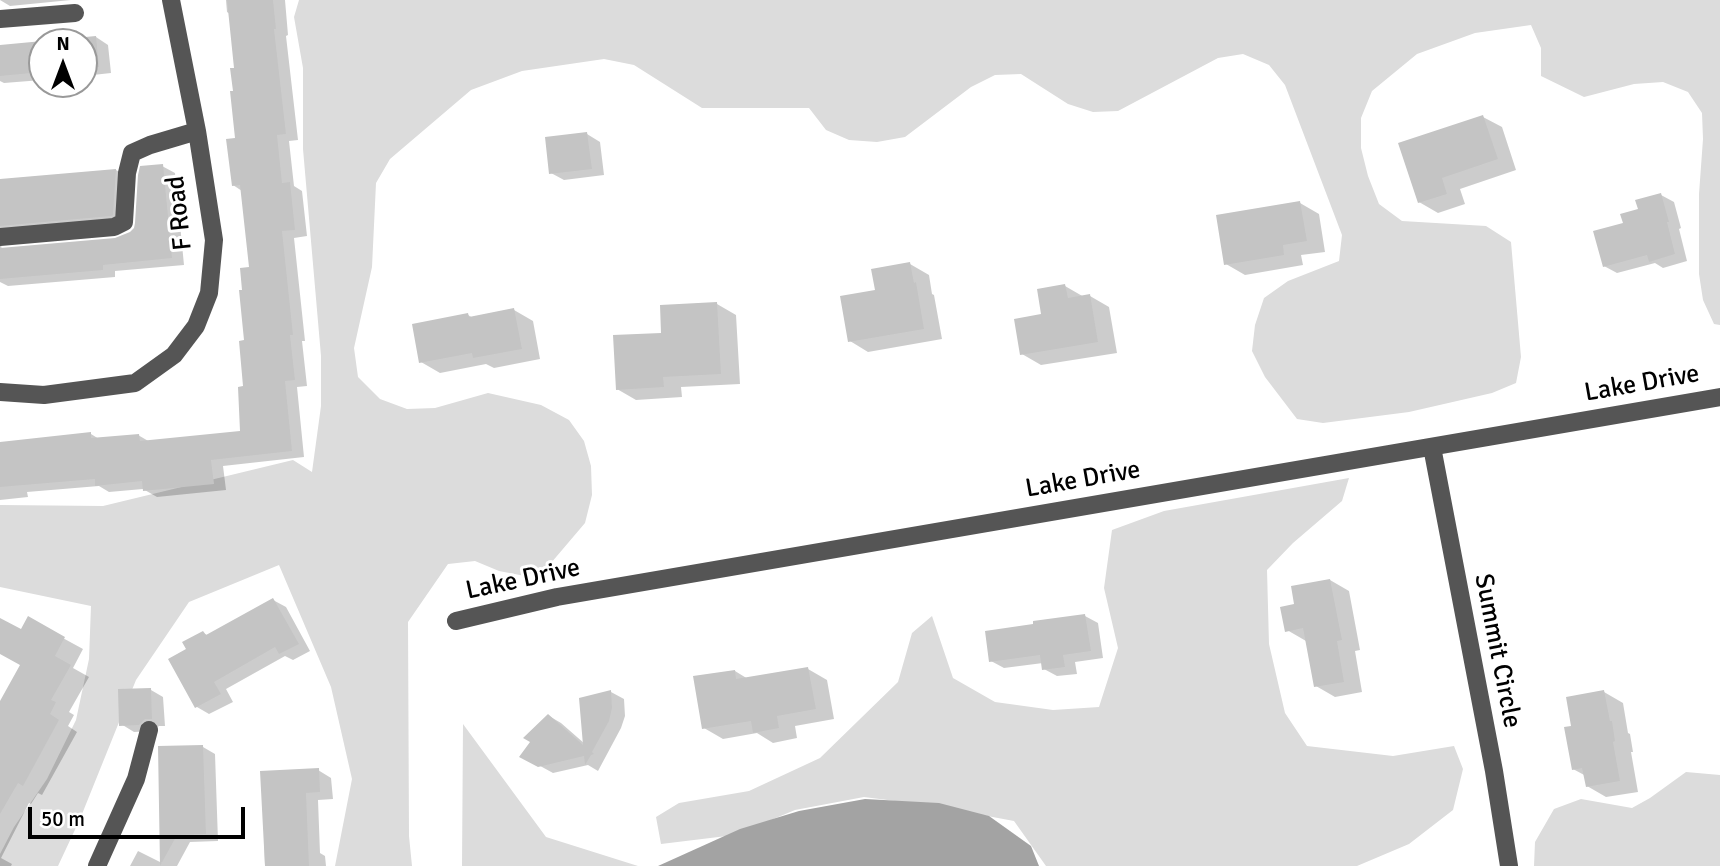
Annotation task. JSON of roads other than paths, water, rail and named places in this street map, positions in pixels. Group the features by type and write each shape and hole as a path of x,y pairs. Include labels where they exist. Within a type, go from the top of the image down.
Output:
{"street":[{"name":"F Road","path":"0,392 44,394 135,383 174,355 196,326 209,293 214,240 197,131 171,0"},
{"path":"0,19 75,13"},
{"path":"0,237 114,227 124,222 127,173 132,153 197,131"},
{"name":"Lake Drive","path":"456,621 557,597 1720,397"},
{"name":"Summit Circle","path":"1432,447 1509,866"},
{"path":"97,866 136,779 149,730"}]}
